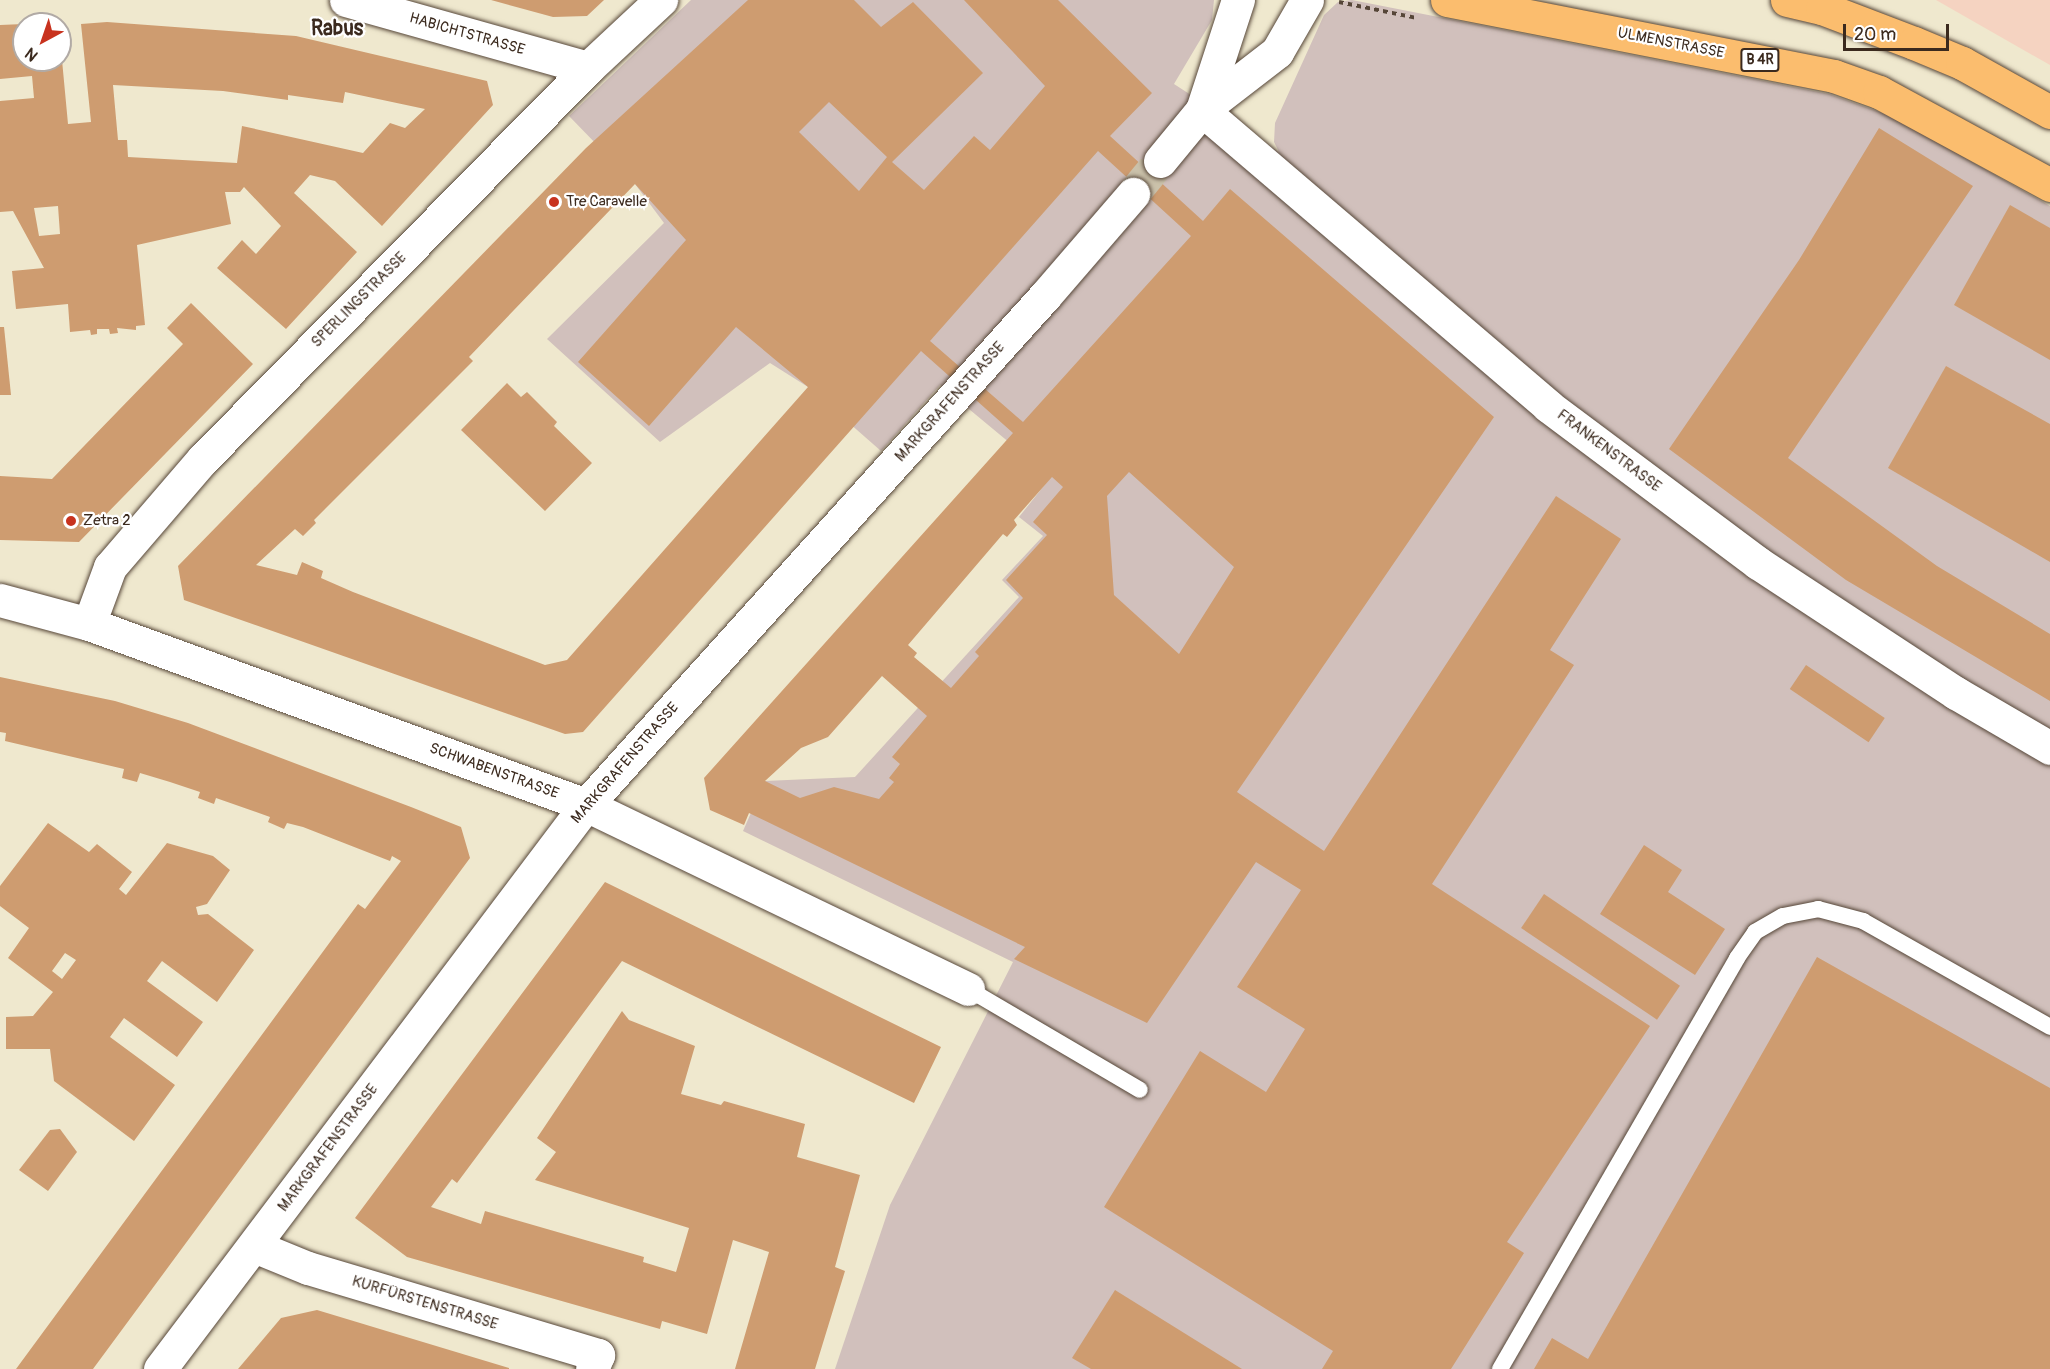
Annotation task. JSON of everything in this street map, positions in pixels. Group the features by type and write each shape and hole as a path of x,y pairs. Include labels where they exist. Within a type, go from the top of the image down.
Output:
{"main road":[{"name":"ULMENSTRASSE","path":"1447,0 1834,76 1879,92 2050,185"},
{"path":"1787,0 1830,11 1923,47 2050,112"}],"street":[{"name":"HABICHTSTRASSE","path":"346,0 588,68"},
{"name":"SPERLINGSTRASSE","path":"89,624 110,567 203,459 588,68 661,0"},
{"path":"1202,110 1238,0"},
{"path":"1160,161 1202,110 1276,52 1307,0"},
{"name":"FRANKENSTRASSE","path":"1202,110 1548,406 1758,563 1956,693 2050,748"},
{"name":"MARKGRAFENSTRASSE","path":"160,1369 586,805 1045,297 1133,194"},
{"name":"SCHWABENSTRASSE","path":"0,600 89,624 586,805 968,989"},
{"name":"KURFÜRSTENSTRASSE","path":"254,1246 308,1268 595,1362"}],"lane":[{"path":"1500,1369 1755,932 1783,916 1818,909 1863,921 2050,1027"},
{"path":"968,989 1140,1090"}],"shaded area":[{"path":"691,0 1214,0 1212,20 1174,84 1279,152 1274,142 1275,123 1324,15 1338,2 1352,0 1829,94 1891,116 2050,206 2050,1369 835,1369 890,1205 1013,962 743,831 765,781 855,777 1019,597 1002,580 1043,536 1019,517 1051,477 940,385 881,451 808,387 770,363 660,442 547,339 664,223 635,184 569,116"},
{"path":"1936,0 2050,0 2050,65"}],"building":[{"path":"491,0 604,0 587,16 553,17"},
{"path":"748,0 854,0 881,27 913,2 983,73 892,162 924,190 974,136 990,150 1045,86 964,0 1058,0 1152,93 1110,136 1203,221 1230,189 1494,417 1237,792 1324,851 1556,496 1621,539 1550,650 1574,665 1432,884 1650,1026 1507,1242 1524,1253 1451,1369 1322,1369 1333,1351 1104,1207 1200,1051 1266,1092 1305,1029 1237,987 1301,890 1256,862 1147,1023 1014,959 1025,947 749,813 744,825 710,810 704,778 1013,433 921,351 583,732 565,734 184,600 178,566 586,148","holes":["829,102 887,157 859,191 799,132","1098,151 1191,236 1023,422 930,341","635,184 686,240 578,362 649,426 736,327 808,387 567,660 545,665 353,592 321,578 323,571 302,562 297,575 256,565 295,529 303,536 316,523 314,520 473,361 469,357","1129,472 1234,567 1179,654 1114,595 1107,496","1052,477 1063,487 1033,522 1047,535 1006,580 1023,598 975,652 979,656 951,688 914,657 917,653 908,645 1003,534 1007,537 1017,525 1014,520","882,676 927,716 892,757 900,764 889,778 894,782 879,799 834,787 800,798 765,781 801,748 828,737"]},
{"path":"107,22 296,36 487,81 493,105 382,226 335,181 310,175 294,193 357,252 286,329 217,268 242,240 256,254 281,226 244,187 240,192 225,192 231,224 137,245 145,325 136,326 136,330 117,328 118,333 110,334 109,329 97,329 97,334 91,335 90,330 70,332 68,304 16,309 12,271 44,268 13,211 0,212 0,101 34,98 32,76 0,79 0,25 12,24 12,72 63,72 68,124 91,122 81,24","holes":["113,85 223,91 288,100 288,95 343,103 345,92 425,109 405,128 390,123 363,153 242,126 237,163 128,157 127,140 118,140","58,206 60,234 39,236 34,208"]},
{"path":"1879,128 1973,186 1788,458 1937,566 2050,634 2050,701 1846,580 1669,449 1799,260"},
{"path":"2010,205 2050,228 2050,360 1954,305"},
{"path":"191,303 253,364 79,542 0,540 0,476 52,479 183,344 167,328"},
{"path":"0,327 4,327 11,395 0,395"},
{"path":"1946,366 2050,424 2050,562 1888,468"},
{"path":"507,383 521,397 527,392 557,422 554,426 592,463 545,511 461,430"},
{"path":"1806,665 1885,718 1869,742 1790,689"},
{"path":"0,677 115,701 188,723 411,807 461,827 470,858 93,1369 16,1369 358,904 365,909 401,861 392,856 390,861 303,827 287,823 284,829 268,822 270,817 216,798 214,804 198,798 200,792 170,782 140,773 137,782 122,778 124,769 5,741 6,733 0,732"},
{"path":"48,823 89,852 97,844 132,872 119,889 126,895 167,843 213,856 230,870 207,904 196,907 198,915 208,914 254,950 217,1002 162,961 147,981 203,1022 177,1057 124,1018 110,1037 175,1085 134,1141 54,1081 50,1049 6,1049 6,1017 33,1016 53,992 8,958 29,928 0,906 0,886","holes":["65,953 76,960 62,979 52,971"]},
{"path":"1644,845 1682,870 1668,892 1725,929 1695,975 1600,914"},
{"path":"605,882 941,1047 914,1103 622,961 457,1183 452,1179 431,1207 481,1224 485,1211 644,1257 643,1262 676,1272 689,1228 535,1180 556,1152 537,1138 622,1011 629,1020 695,1046 681,1094 721,1105 724,1101 805,1124 797,1157 860,1175 835,1267 845,1271 815,1369 735,1369 769,1252 733,1240 707,1334 662,1321 660,1329 407,1257 355,1218"},
{"path":"1544,894 1680,986 1657,1020 1521,928"},
{"path":"1817,957 2050,1088 2050,1369 1534,1369 1552,1338 1588,1359"},
{"path":"60,1129 77,1152 48,1191 19,1170 50,1130"},
{"path":"1115,1290 1242,1369 1091,1369 1072,1358"},
{"path":"317,1310 509,1369 238,1369 281,1318"}],"tunnel":[{"path":"1133,194 1160,161"}],"place":[{"name":"Tre Caravelle","path":"554,202"},
{"name":"Zetra 2","path":"71,521"}],"district":[{"name":"Rabus","path":"337,29"}]}
